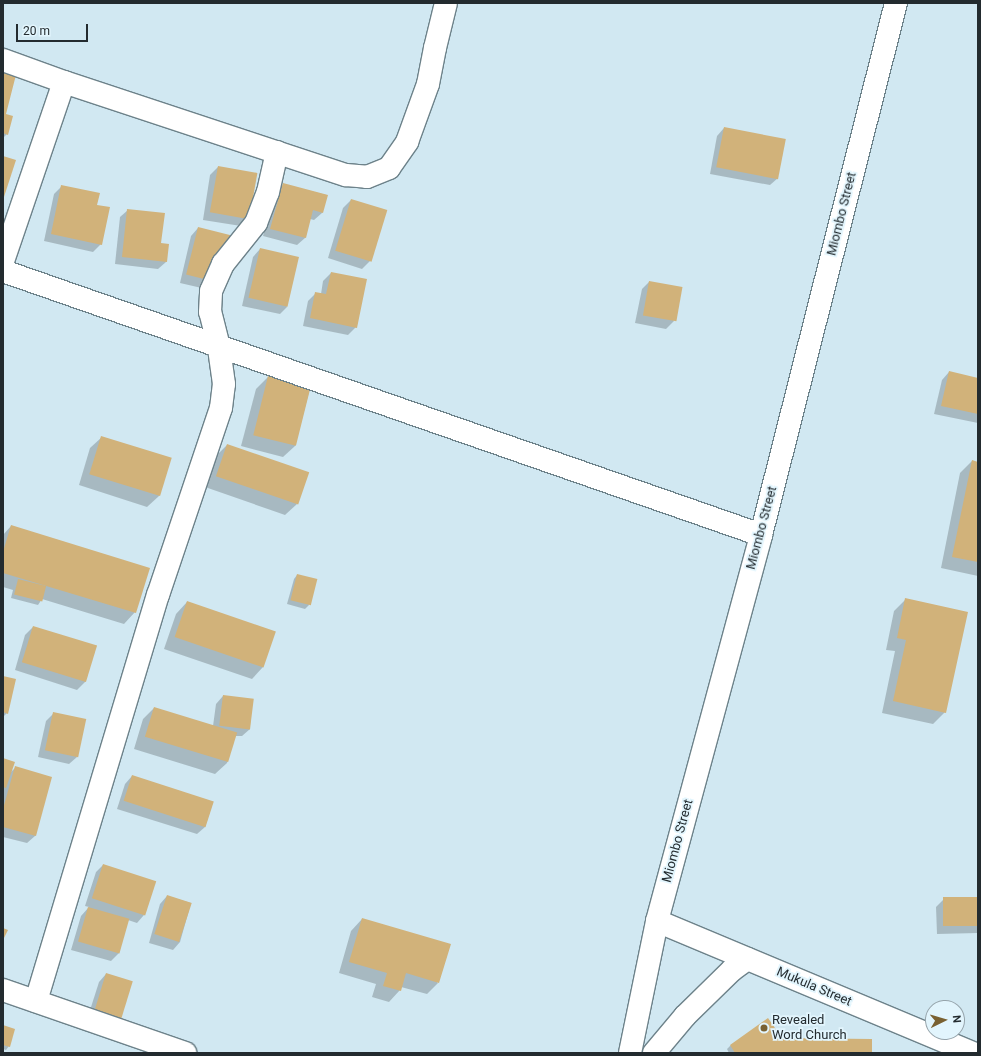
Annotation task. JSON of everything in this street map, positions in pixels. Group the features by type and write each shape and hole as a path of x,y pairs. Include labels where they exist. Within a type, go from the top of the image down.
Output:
{"street":[{"path":"3,60 64,82 346,175 368,177 389,168 407,142 428,84 446,3"},
{"name":"Miombo Street","path":"630,1053 657,922 760,535 896,3"},
{"path":"3,261 64,82"},
{"path":"36,1001 158,595 221,408 224,384 219,347 210,312 211,291 223,264 256,224 268,192 277,152"},
{"path":"3,271 760,535"},
{"name":"Mukula Street","path":"657,922 972,1053"},
{"path":"654,1053 685,1016 732,970 748,960"},
{"path":"3,990 129,1035 185,1053"}],"building":[{"path":"3,63 18,67 6,114 13,116 8,135 3,133"},
{"path":"724,127 786,139 778,179 716,167"},
{"path":"3,156 16,160 3,200"},
{"path":"218,166 257,173 249,219 210,212"},
{"path":"283,183 328,195 323,213 313,210 306,238 270,229"},
{"path":"61,185 100,193 97,205 110,207 102,245 51,234"},
{"path":"351,199 387,210 372,262 335,251"},
{"path":"127,209 165,213 161,243 169,244 167,262 122,257"},
{"path":"198,227 238,237 226,284 186,275"},
{"path":"260,248 299,257 288,307 249,298"},
{"path":"331,272 367,279 357,328 310,318 315,292 326,294"},
{"path":"649,281 682,287 676,321 643,315"},
{"path":"949,371 978,378 978,414 941,406"},
{"path":"268,376 311,387 296,446 253,435"},
{"path":"101,436 172,458 160,496 89,474"},
{"path":"227,444 309,472 298,504 216,476"},
{"path":"972,460 978,462 978,562 952,557"},
{"path":"11,525 150,568 136,613 3,573 3,552"},
{"path":"297,574 317,579 311,605 290,600"},
{"path":"18,579 46,586 42,602 14,595"},
{"path":"905,598 968,612 946,713 893,701 906,640 897,638"},
{"path":"187,601 276,632 264,668 175,637"},
{"path":"33,626 97,646 86,682 22,662"},
{"path":"3,676 16,679 8,714 3,712"},
{"path":"223,695 254,699 250,730 219,726"},
{"path":"154,707 237,732 228,762 145,737"},
{"path":"53,712 86,719 78,757 45,750"},
{"path":"3,758 15,762 6,788 3,787"},
{"path":"15,766 52,777 36,836 3,827 3,809"},
{"path":"132,775 214,802 205,827 124,801"},
{"path":"103,864 156,881 145,916 92,898"},
{"path":"167,895 192,903 179,942 154,934"},
{"path":"943,897 978,897 978,926 943,926"},
{"path":"88,907 129,919 119,953 78,942"},
{"path":"362,918 451,944 439,983 406,973 401,991 383,986 387,973 349,962"},
{"path":"3,928 8,930 3,940"},
{"path":"106,973 133,981 119,1026 92,1018"},
{"name":"Revealed Word Church","path":"768,1018 782,1038 872,1039 872,1053 735,1053 730,1045"},
{"path":"3,1025 15,1029 10,1047 3,1045"}],"place":[{"name":"Revealed Word Church","path":"764,1028"}]}
